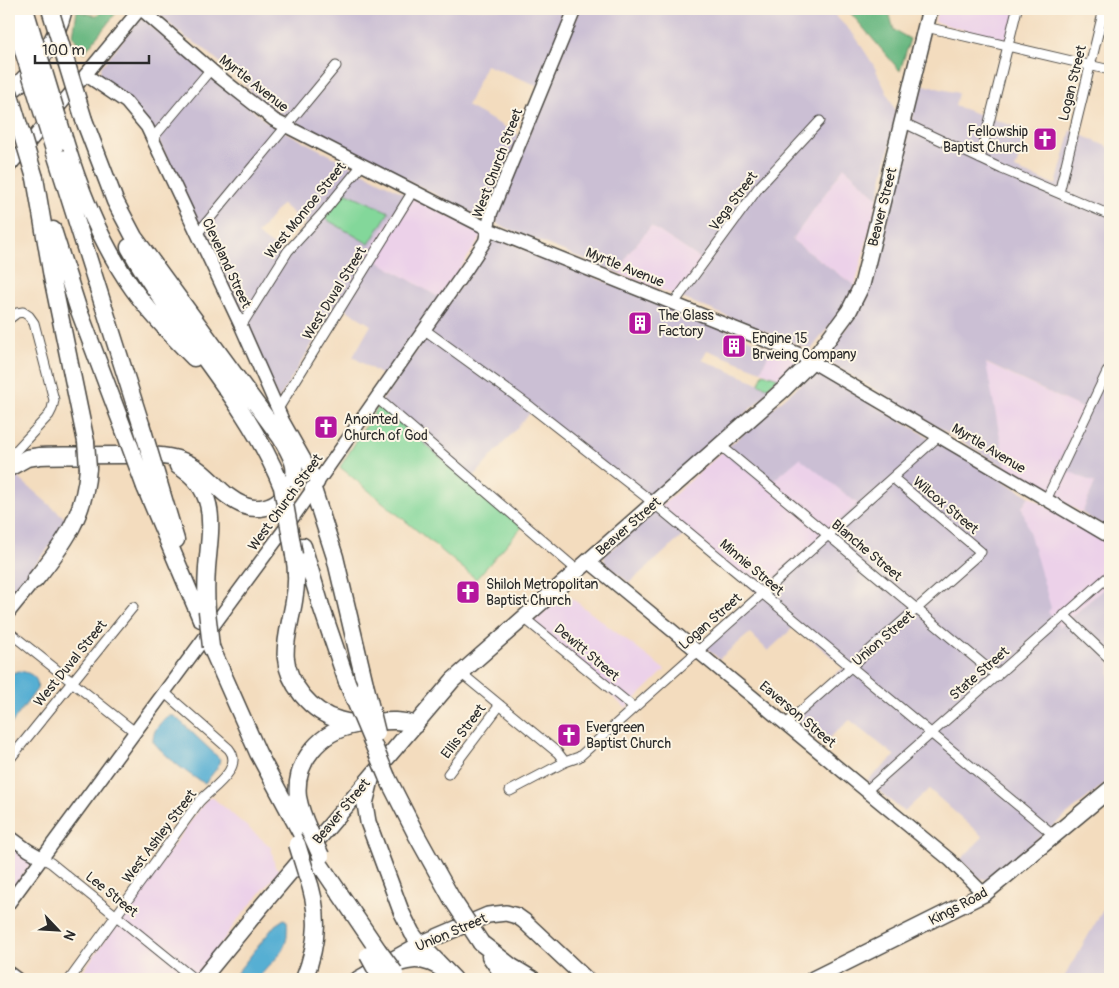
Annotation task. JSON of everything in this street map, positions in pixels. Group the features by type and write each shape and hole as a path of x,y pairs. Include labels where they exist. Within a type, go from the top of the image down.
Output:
{"highway":[{"path":"10,9 60,147 93,219 126,279 160,323 236,404"},
{"path":"24,9 60,147 141,424 152,485"},
{"path":"50,9 105,192 130,249 156,290 259,439 282,487 298,550 321,606 347,682 385,780 452,899 506,979"},
{"path":"64,9 56,32 42,57 28,75 9,92 35,178 78,308 124,430 152,485 204,615 211,647 240,715 315,863 373,953"},
{"path":"9,468 20,460 40,456 143,455 170,457 188,462 203,471 233,499 253,508 263,508 276,504 286,493 294,476 292,458 281,438 134,237 116,201 84,120"},
{"path":"35,178 52,277 86,442 88,468 83,500 74,526 59,550 35,580"},
{"path":"143,455 165,460 186,472 197,483 208,501 211,522 204,615"},
{"path":"315,486 335,557 385,780"},
{"path":"298,550 296,587 285,647 286,661 292,678 307,701 325,715 346,722 398,721 415,725"},
{"path":"372,722 345,727 328,734 314,747 306,758 301,771 298,790 303,837 315,863 338,892 373,953 380,977 415,959 429,962 449,975"},
{"path":"304,979 314,948 317,924 314,899 315,863"},
{"path":"481,943 512,967 532,979"},
{"path":"420,944 449,975"}],"main road":[{"name":"Beaver Street","path":"202,979 260,908 385,780 415,725 444,690 784,389 812,361 850,311 862,285 930,9"},
{"path":"385,780 366,793 366,817 401,911 420,944"},
{"name":"Kings Road","path":"825,977 984,894 1110,789"},
{"name":"Union Street","path":"380,977 420,944 488,915 502,913 510,914 524,921 586,979"}],"street":[{"path":"9,21 19,9"},
{"path":"9,167 140,9"},
{"name":"Myrtle Avenue","path":"140,9 256,107 286,126 488,229 799,354 1110,538"},
{"name":"West Church Street","path":"9,903 165,693 315,486 468,267 484,241 492,213 575,9"},
{"path":"980,159 1017,9"},
{"name":"Logan Street","path":"1060,193 1104,9"},
{"path":"926,27 1110,70"},
{"path":"197,234 336,66"},
{"path":"153,138 211,69"},
{"name":"Cleveland Street","path":"86,75 126,102 135,111 153,138 315,486"},
{"name":"Vega Street","path":"674,303 759,187 820,122"},
{"path":"902,122 980,159 1110,215"},
{"name":"West Monroe Street","path":"240,326 288,251 322,214 362,165"},
{"name":"West Duval Street","path":"278,409 413,191"},
{"path":"9,318 17,313 24,312 32,319 36,327 53,397 53,406 49,415 9,458"},
{"name":"Minnie Street","path":"425,330 531,407 654,503 1055,836"},
{"path":"1046,500 1108,372"},
{"name":"Eaverson Street","path":"377,398 583,566 698,650 950,860 984,894"},
{"name":"Logan Street","path":"510,791 579,756 939,436"},
{"name":"Blanche Street","path":"720,445 997,676"},
{"name":"Wilcox Street","path":"893,478 981,552"},
{"name":"Union Street","path":"786,724 981,552"},
{"name":"State Street","path":"866,790 1110,575"},
{"path":"9,612 35,580"},
{"name":"West Duval Street","path":"9,760 133,607"},
{"path":"1064,615 1110,659"},
{"name":"Dewitt Street","path":"524,618 633,707"},
{"path":"9,632 135,732"},
{"path":"461,673 558,753 565,762"},
{"name":"West Ashley Street","path":"70,979 198,803 215,789 231,768 234,759 229,749 165,693"},
{"name":"Ellis Street","path":"448,774 500,705"},
{"name":"Lee Street","path":"9,836 28,850 51,863 194,979"},
{"path":"9,973 17,979"}],"shaded area":[{"path":"152,9 570,9 539,86 486,65 467,106 519,135 488,211 484,215 478,216 284,117 253,95 243,82 202,47 186,38"},
{"path":"579,9 829,9 855,36 874,66 897,114 878,198 844,167 792,240 855,286 847,302 811,350 682,298 707,263 651,226 628,254 620,274 497,224 496,216"},
{"path":"938,9 1021,9 1013,43 935,22"},
{"path":"140,19 144,20 268,123 405,194 367,255 440,298 385,377 353,357 371,325 337,304 278,400 154,130 103,80 100,74 101,67","holes":["282,204 306,224 283,253 257,234"]},
{"path":"920,84 958,93 955,106 1028,131 1015,169 1056,185 1071,130 1110,148 1110,530 1082,513 1095,483 1057,466 1084,409 986,363 1006,468 826,360 830,350 857,313 873,278"},
{"path":"844,167 878,198 855,286 792,240"},
{"path":"405,194 482,233 482,236 440,298 367,255"},
{"path":"651,226 707,263 682,298 620,274 628,254"},
{"path":"494,237 771,348 761,371 707,350 702,360 773,389 646,501 531,412 469,482 379,405"},
{"path":"771,348 798,359 800,362 773,389 768,388 778,378 761,371"},
{"path":"985,363 1084,409 1057,465 1095,483 1082,513 1006,468"},
{"path":"816,371 1029,496 1022,507 1051,608 1048,612 1060,627 1110,583 1110,779 988,880 979,878 960,860 983,837 929,789 904,812 867,781 895,756 850,720 822,744 789,716 844,667 795,626 768,651 750,633 719,659 701,643 858,504 800,458 766,487 722,452"},
{"path":"722,452 800,457 858,504 757,593 656,511"},
{"path":"14,474 66,519 55,540 9,596 9,481"},
{"path":"1029,496 1110,544 1110,583 1060,627 1047,612 1022,507"},
{"path":"656,511 685,534 629,583 605,563 604,558 606,554"},
{"path":"565,593 665,670 626,708 528,626"},
{"path":"212,797 271,847 275,867 280,870 235,923 219,947 193,979 77,979 207,799"},
{"path":"9,842 31,859 32,862 9,894"},
{"path":"1103,910 1110,913 1110,979 1063,979"}],"green space":[{"path":"104,9 114,9 116,13 84,53 73,36 77,11 97,16"},
{"path":"829,9 888,9 894,30 910,39 900,71 848,10 834,13"},
{"path":"345,192 389,212 369,244 324,218"},
{"path":"763,373 778,378 768,387 759,384"},
{"path":"379,405 522,527 476,579 340,467"}],"water":[{"path":"19,671 35,678 37,689 9,727 9,674"},
{"path":"169,716 174,716 179,720 220,759 218,767 205,783 177,765 153,741 158,727"},
{"path":"284,919 287,921 287,937 283,949 275,960 258,979 232,979 275,925"}],"place":[{"name":"Fellowship Baptist Church","path":"1045,139"},
{"name":"The Glass Factory","path":"640,323"},
{"name":"Engine 15 Brweing Company","path":"734,346"},
{"name":"Anointed Church of God","path":"326,427"},
{"name":"Shiloh Metropolitan Baptist Church","path":"468,592"},
{"name":"Evergreen Baptist Church","path":"569,735"}]}
